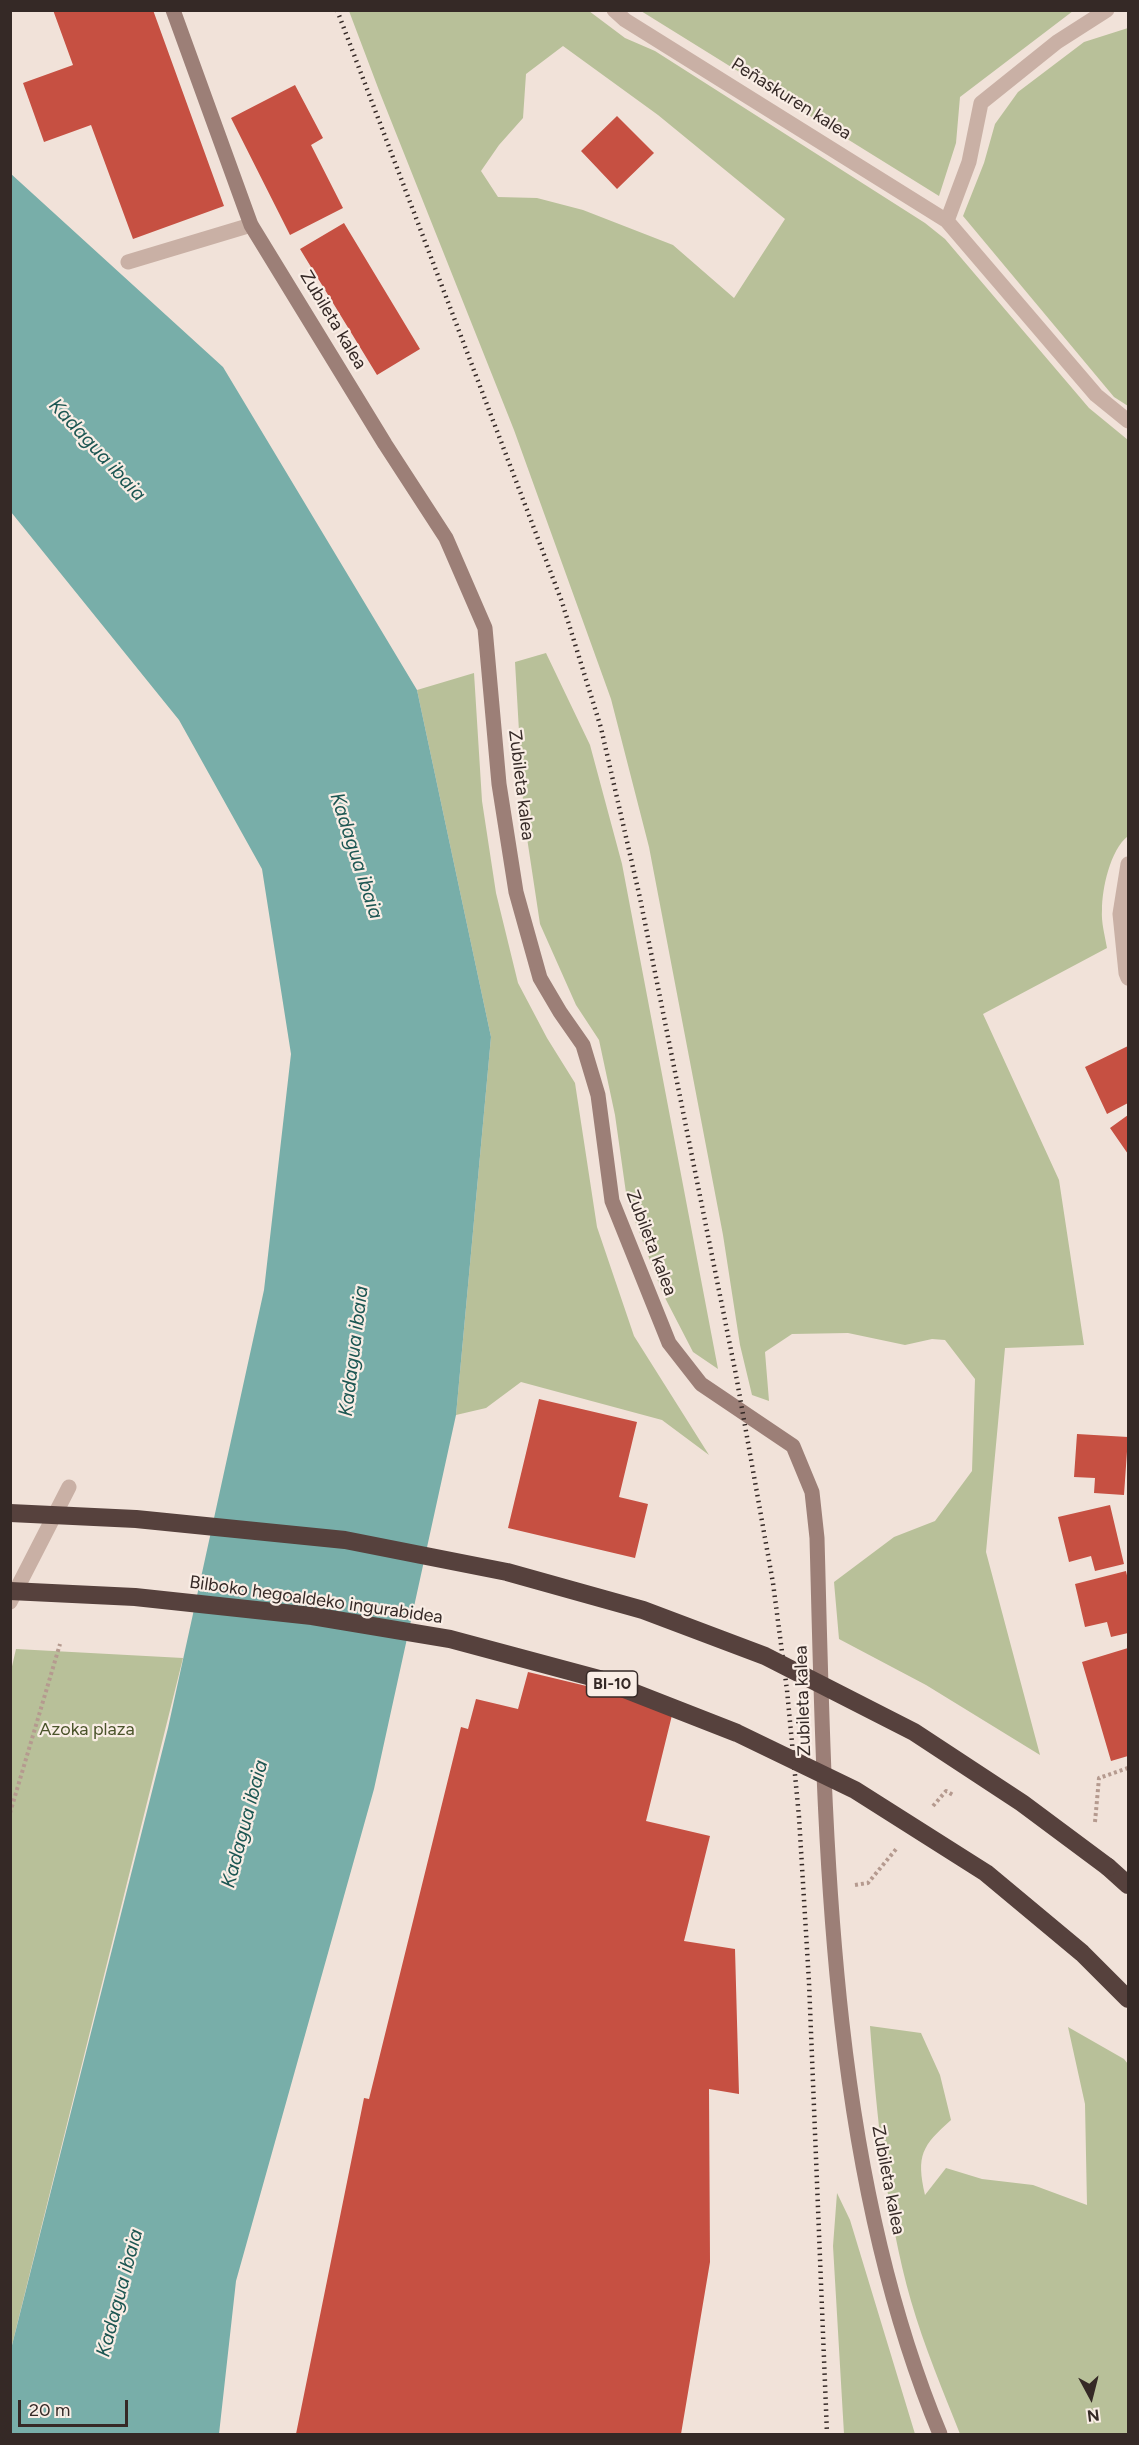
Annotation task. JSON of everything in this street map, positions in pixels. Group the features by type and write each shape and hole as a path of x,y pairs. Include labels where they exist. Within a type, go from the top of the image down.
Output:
{"highway":[{"path":"10,1513 136,1519 345,1540 507,1572 643,1610 765,1656 914,1732 1022,1803 1108,1867 1128,1885"},
{"name":"Bilboko hegoaldeko ingurabidea","path":"10,1591 135,1597 312,1616 450,1640 599,1678 737,1733 855,1790 986,1873 1082,1953 1128,1999"}],"street":[{"name":"Zubileta kalea","path":"173,10 251,225 384,444 446,538 484,628 499,784 516,892 540,978 583,1045 598,1095 612,1201 669,1343 701,1384 793,1446 812,1492 817,1538 830,1887 839,1993 852,2094 868,2196 896,2306 925,2399 940,2434"},
{"name":"Peñaskuren kalea","path":"614,10 625,20 947,221 1096,395 1128,422"},
{"path":"947,221 969,162 981,103 1057,42 1107,10"},
{"path":"128,262 251,225"},
{"path":"1128,864 1120,914 1128,978"},
{"path":"10,1602 69,1487"}],"path":[{"path":"10,1814 60,1644"},
{"path":"1094,1825 1099,1778 1128,1768"},
{"path":"932,1808 946,1791 955,1796"},
{"path":"830,1887 868,1883 903,1841"}],"green space":[{"path":"349,11 589,11 625,38 655,51 925,223 945,239 1089,408 1128,440 1128,836 1116,851 1105,881 1102,915 1107,948 983,1014 1059,1180 1084,1345 1005,1348 986,1552 1040,1755 926,1685 839,1639 834,1582 894,1537 935,1521 972,1471 975,1379 945,1340 932,1339 905,1345 848,1333 792,1334 765,1352 769,1401 752,1395 740,1345 723,1235 649,847 611,699 514,430","holes":["563,46 658,115 785,219 734,298 673,245 583,210 537,198 498,197 481,171 499,145 523,118 526,74"]},
{"path":"641,11 1073,11 960,97 956,143 939,196"},
{"path":"1128,28 1128,406 1114,397 963,216 984,163 995,124 1018,92 1084,42"},
{"path":"546,653 590,745 622,864 718,1369 693,1352 662,1292 627,1200 615,1115 599,1040 576,1005 540,924 524,818 515,662"},
{"path":"474,673 482,801 496,893 518,983 547,1038 575,1083 597,1227 634,1336 709,1455 662,1420 521,1382 486,1408 456,1415 491,1037 417,690"},
{"name":"Azoka plaza","path":"16,1649 183,1658 11,2349 10,1675"},
{"path":"870,2026 921,2033 940,2075 951,2120 933,2137 924,2152 921,2170 925,2195 946,2168 982,2179 1033,2185 1087,2205 1085,2104 1068,2027 1124,2059 1128,2064 1128,2434 960,2434 922,2335 902,2267 884,2165"},
{"path":"837,2193 850,2220 915,2434 844,2434 833,2246"}],"water":[{"name":"Kadagua ibaia","path":"10,173 223,367 417,690 491,1037 456,1415 374,1789 236,2281 219,2434 11,2434 11,2349 168,1728 264,1290 291,1054 262,869 179,720 11,512"}],"building":[{"path":"53,10 153,10 224,206 133,239 91,125 44,142 23,83 73,65"},
{"path":"295,85 323,138 311,145 343,208 290,235 231,118"},
{"path":"617,116 654,153 617,189 581,151"},
{"path":"344,223 420,349 377,375 300,249"},
{"path":"1128,1046 1128,1103 1107,1114 1085,1067"},
{"path":"1128,1115 1128,1154 1110,1128"},
{"path":"539,1399 637,1422 619,1497 648,1504 635,1558 508,1528"},
{"path":"1077,1434 1128,1437 1124,1495 1094,1493 1095,1478 1074,1477"},
{"path":"1110,1505 1124,1564 1095,1571 1091,1556 1069,1562 1058,1517"},
{"path":"1126,1571 1128,1633 1111,1637 1107,1622 1085,1627 1075,1584"},
{"path":"1128,1648 1128,1756 1111,1761 1082,1662"},
{"path":"528,1672 674,1707 646,1821 710,1836 684,1941 735,1949 739,2094 709,2089 710,2262 681,2434 296,2434 364,2098 369,2099 461,1727 468,1729 476,1699 518,1709"}],"railway":[{"path":"337,10 562,602 601,728 640,898 736,1375 773,1583 787,1690 799,1817 809,1982 827,2434"}]}
